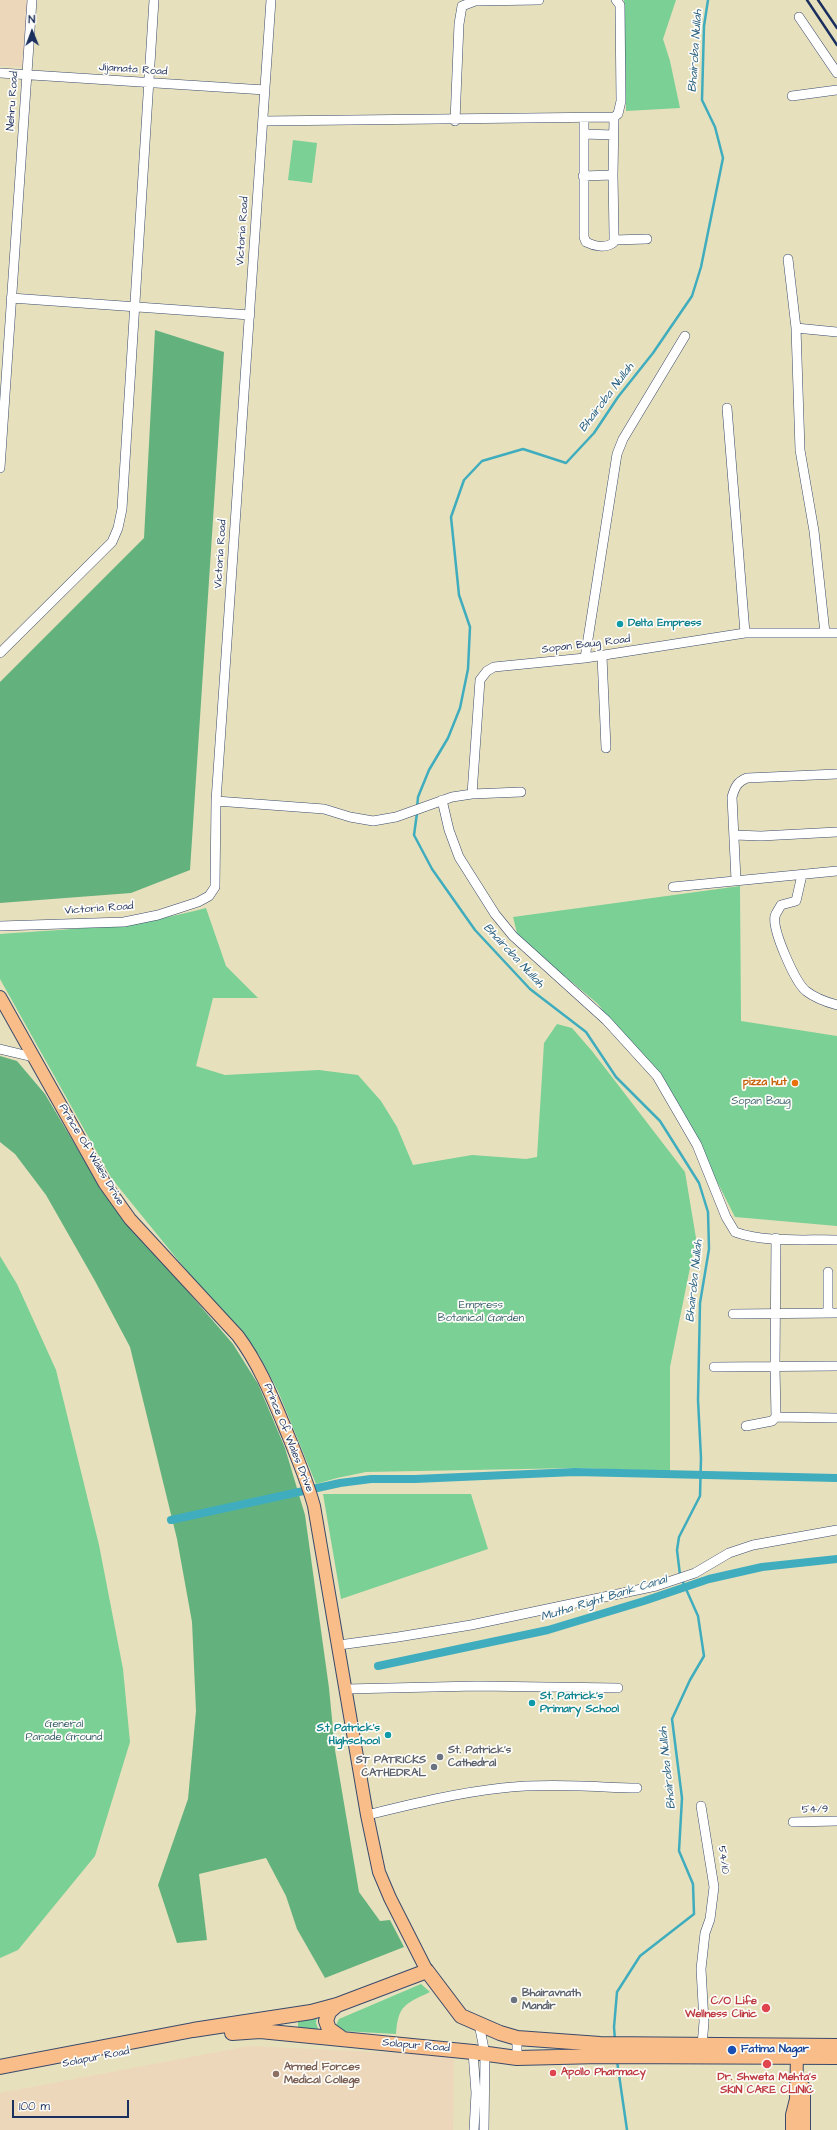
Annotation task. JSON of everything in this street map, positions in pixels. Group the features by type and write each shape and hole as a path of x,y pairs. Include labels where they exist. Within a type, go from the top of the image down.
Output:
{"highway":[{"name":"Solapur Road","path":"0,2067 193,2030 311,2012 336,2005 427,1971 461,2016 500,2033 517,2038 600,2050"},
{"path":"336,2005 327,2016 327,2025 332,2033 343,2040"},
{"path":"286,2034 293,2028 293,2022 288,2016"},
{"name":"Solapur Road","path":"0,2077 236,2032 248,2031 517,2058 600,2050 837,2057"},
{"name":"Solapur Road","path":"632,2050 702,2044 837,2046"}],"main road":[{"name":"Prince Of Wales Drive","path":"0,997 105,1184 130,1219 238,1336 252,1355 262,1374 306,1477 314,1506 367,1815 379,1872 390,1898 427,1971"},
{"path":"792,2130 792,2115 796,2099 801,2056"},
{"path":"801,2056 804,2130"}],"street":[{"name":"Nehru Road","path":"0,468 2,405 12,298 32,0"},
{"path":"0,653 112,542 118,528 122,509 133,307 154,0"},
{"name":"Victoria Road","path":"0,926 124,922 158,915 209,896 215,887 216,801 271,0"},
{"path":"455,120 459,24 462,6 475,1 539,0"},
{"path":"584,118 584,237 586,242 605,247 610,245 614,240 613,135 614,118 618,114 621,101 620,5 616,0"},
{"path":"799,17 837,73"},
{"name":"Jijamata Road","path":"0,73 265,90"},
{"path":"792,96 837,90"},
{"path":"263,121 614,118"},
{"path":"584,134 613,135"},
{"path":"583,176 613,176"},
{"path":"614,240 646,239"},
{"path":"788,259 796,328 800,450 814,531 825,633"},
{"path":"12,298 250,314"},
{"path":"796,328 837,332"},
{"path":"585,658 617,454 623,439 685,336"},
{"path":"727,408 745,633"},
{"name":"Sopan Baug Road","path":"472,794 480,680 482,675 494,667 602,656 745,633 837,633"},
{"path":"602,656 606,748"},
{"path":"736,880 732,797 735,787 740,781 747,778 837,774"},
{"path":"216,801 324,809 360,820 373,821 396,816 442,800 472,794 521,792"},
{"path":"442,800 449,830 459,857 495,914 512,936 606,1020 657,1076 697,1145 726,1217 734,1232 744,1236 837,1240"},
{"path":"734,835 761,836 837,832"},
{"path":"674,887 837,871"},
{"path":"802,875 796,901 781,906 775,916 776,929 795,978 805,990 822,1001 837,1005"},
{"path":"0,1049 33,1058"},
{"path":"776,1238 776,1417"},
{"path":"733,1314 833,1313 828,1272"},
{"path":"714,1367 837,1366"},
{"path":"746,1426 772,1421 776,1417 837,1418"},
{"path":"339,1645 471,1625 656,1586 695,1573 729,1553 753,1545 837,1530"},
{"path":"346,1689 485,1686 618,1688"},
{"path":"367,1815 428,1800 504,1788 555,1786 637,1788"},
{"name":"54/10","path":"701,1806 714,1887 710,1919 705,1933 700,1976 704,2022 702,2044"},
{"name":"54/9","path":"793,1822 837,1822"},
{"path":"479,2024 479,2053 484,2130"},
{"path":"517,2038 517,2058"},
{"path":"474,2130 479,2053"}],"shaded area":[{"path":"0,0 29,0 24,67 0,66"},
{"name":"Armed Forces Medical College","path":"249,2046 454,2056 453,2130 0,2130 0,2093"}],"green space":[{"path":"624,0 676,0 663,39 670,61 680,108 626,111"},
{"path":"293,140 317,143 312,183 288,180"},
{"path":"155,330 224,352 190,870 131,893 0,903 0,682 144,538"},
{"name":"Sopan Baug","path":"740,886 741,1021 837,1036 837,1226 735,1217 695,1138 656,1072 619,1032 598,1004 518,937 513,917"},
{"name":"Empress Botanical Garden","path":"206,908 226,966 258,998 213,998 196,1066 225,1075 319,1070 358,1075 381,1101 397,1127 413,1165 472,1155 526,1159 537,1157 544,1043 557,1024 572,1028 592,1051 685,1172 696,1238 670,1367 670,1471 576,1468 366,1472 316,1484 278,1391 259,1355 195,1281 112,1179 0,979 0,934 78,929 129,923"},
{"path":"0,1056 17,1061 45,1094 90,1170 122,1215 233,1344 258,1384 285,1448 305,1515 329,1688 335,1750 359,1892 380,1921 390,1920 404,1947 325,1978 297,1929 286,1896 266,1858 199,1874 207,1940 177,1943 158,1885 188,1799 196,1711 192,1622 177,1539 130,1347 95,1281 46,1195 15,1154 0,1142"},
{"name":"General Parade Ground","path":"0,1256 17,1284 56,1370 99,1545 123,1669 130,1742 95,1856 18,1950 0,1958"},
{"path":"323,1494 471,1494 488,1549 341,1599"},
{"path":"421,1984 430,1992 404,2007 399,2017 396,2034 342,2031 336,2025 339,2019"},
{"path":"317,2017 316,2023 319,2031 298,2030 298,2022"}],"waterway":[{"name":"Bhairoba Nullah","path":"417,808 418,797 429,770 448,738 460,708 468,669 470,627 459,595 451,517 464,480 482,461 523,449 566,463 594,433 618,397 653,353 692,296 701,267 723,158 715,127 702,100 704,26 708,0"},
{"name":"Bhairoba Nullah","path":"417,813 414,835 432,869 475,930 530,989 586,1032 616,1077 660,1121 699,1183 708,1212 709,1249 700,1303 698,1400 701,1458 700,1496 679,1537 677,1550 680,1575"},
{"path":"171,1520 340,1483 371,1479 415,1479 575,1472 837,1478"},
{"name":"Mutha Right Bank Canal","path":"378,1666 548,1630 644,1601 709,1579 762,1567 837,1559"},
{"name":"Bhairoba Nullah","path":"615,2040 614,2027 617,1992 640,1956 694,1914 693,1884 679,1851 682,1798 672,1719 690,1680 704,1656 698,1616 682,1580"},
{"name":"Bhairoba Nullah","path":"617,2061 627,2130"}],"railway":[{"path":"807,0 837,45"},
{"path":"818,0 837,28"}],"place":[{"name":"Delta Empress","path":"620,624"},
{"name":"pizza hut","path":"795,1083"},
{"name":"St. Patrick's Primary School","path":"532,1703"},
{"name":"S.t Patrick's Highschool","path":"388,1735"},
{"name":"St. Patrick's Cathedral","path":"440,1757"},
{"name":"ST PATRICKS CATHEDRAL","path":"434,1767"},
{"name":"Bhairavnath Mandir","path":"514,2000"},
{"name":"C/O Life Wellness Clinic","path":"766,2008"},
{"name":"Fatima Nagar","path":"732,2050"},
{"name":"Dr. Shweta Mehta's SKIN CARE CLINIC","path":"767,2064"},
{"name":"Apollo Pharmacy","path":"553,2073"},
{"name":"Armed Forces Medical College","path":"276,2074"}]}
